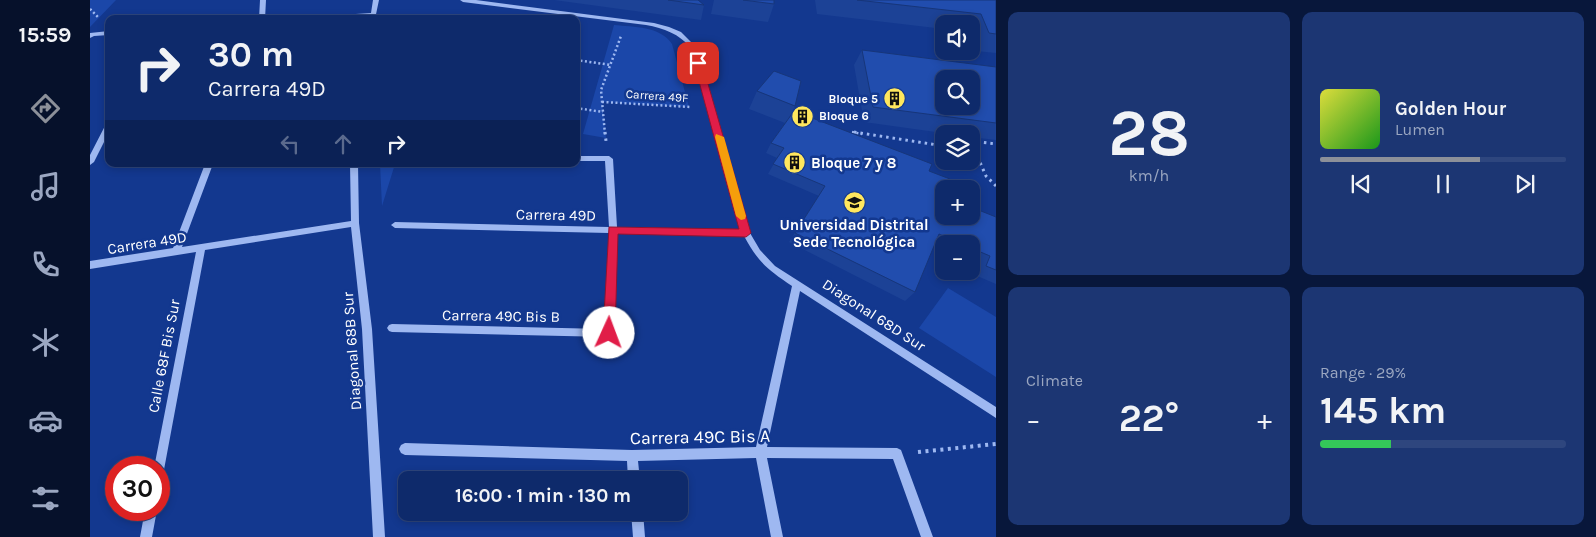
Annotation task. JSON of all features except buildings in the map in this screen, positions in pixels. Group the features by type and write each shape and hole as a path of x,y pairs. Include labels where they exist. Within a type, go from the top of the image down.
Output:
{"street":[{"path":"262,15 263,0"},
{"path":"373,15 376,0"},
{"path":"463,0 627,20"},
{"name":"Diagonal 68D Sur","path":"627,20 666,27 679,32 694,48 746,233 757,252 772,268 996,413"},
{"path":"91,35 105,33"},
{"path":"90,162 105,132"},
{"path":"580,158 609,159 613,230"},
{"path":"176,252 208,167"},
{"name":"Diagonal 68B Sur","path":"354,167 355,223 367,328 379,537"},
{"name":"Carrera 49D","path":"90,265 355,223"},
{"name":"Carrera 49D","path":"395,224 746,233"},
{"name":"Carrera 49C Bis B","path":"392,328 609,333 613,230"},
{"name":"Calle 68F Bis Sur","path":"162,456 201,248"},
{"path":"777,537 760,452 797,283"},
{"name":"Carrera 49C Bis A","path":"405,449 632,456 760,452 897,454"},
{"path":"897,454 927,537"},
{"path":"632,456 633,471"},
{"path":"146,537 149,521"},
{"path":"638,521 639,537"}],"path":[{"path":"609,159 601,90 627,20"},
{"path":"580,61 611,65"},
{"name":"Carrera 49F","path":"602,102 711,108"},
{"path":"580,109 603,112"},
{"path":"852,132 935,145"},
{"path":"980,142 995,144 993,139"},
{"path":"980,164 986,176 996,186"},
{"path":"897,454 996,444"}],"shaded area":[{"path":"90,0 116,0 90,27"},
{"path":"614,25 638,27 654,31 667,38 672,44 689,107 602,102 606,138 583,134"},
{"path":"380,167 394,167 382,206"},
{"path":"948,288 996,317 996,377 919,328"}],"slow traffic":[{"path":"719,137 741,216"}],"place":[{"name":"Bloque 5","path":"894,99"},
{"name":"Bloque 6","path":"803,116"},
{"name":"Bloque 7 y 8","path":"795,163"},
{"name":"Universidad Distrital Sede Tecnológica","path":"854,202"}],"route":[{"path":"609,333 613,230 746,233 698,63"}]}
